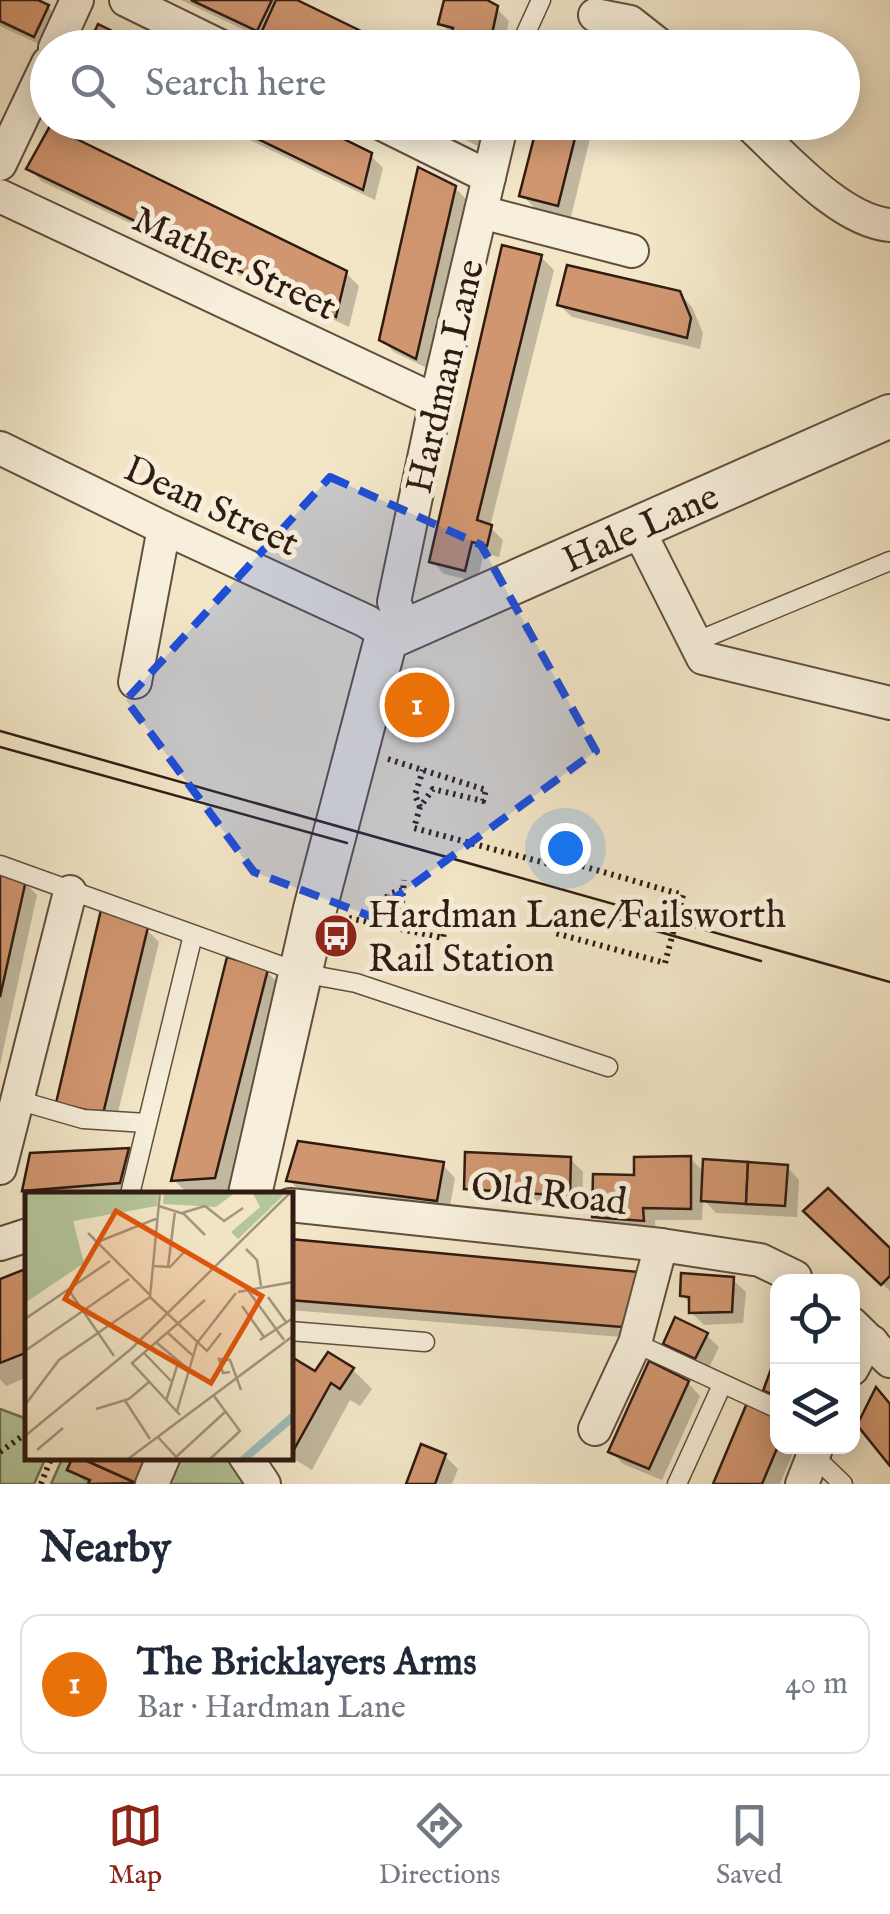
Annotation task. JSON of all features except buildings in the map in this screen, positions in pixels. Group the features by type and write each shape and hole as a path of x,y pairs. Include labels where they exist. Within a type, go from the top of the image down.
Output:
{"street":[{"path":"63,30 77,0"},
{"path":"126,0 187,30"},
{"path":"604,25 630,22 640,30"},
{"path":"0,164 30,101"},
{"path":"415,140 490,176"},
{"name":"Hardman Lane","path":"250,1192 315,910 381,650 397,631 394,602 436,401 498,140"},
{"path":"767,140 848,212 871,224 890,225"},
{"name":"Mather Street","path":"0,196 436,401"},
{"path":"481,212 632,251"},
{"name":"Hale Lane","path":"397,631 638,530 890,416"},
{"name":"Dean Street","path":"0,448 164,528 366,621 397,631"},
{"path":"134,682 164,528"},
{"path":"638,530 703,658 890,703"},
{"path":"2,1152 70,892"},
{"name":"Old Road","path":"292,1205 660,1246 760,1260 791,1274"},
{"path":"595,1429 635,1343 660,1246"},
{"path":"855,1364 872,1342"},
{"path":"152,1484 163,1459"},
{"path":"247,1459 264,1484"}],"lane":[{"path":"527,30 540,0"},
{"path":"695,642 890,561"},
{"path":"0,865 301,973 356,983 608,1066"},
{"path":"130,1192 193,935"},
{"path":"17,1100 83,1119 146,1123"},
{"path":"292,1331 426,1342"},
{"path":"635,1343 770,1405"},
{"path":"677,1484 722,1384"},
{"path":"811,1462 843,1484"}],"path":[{"path":"358,750 486,790 482,801 433,789 420,806 414,828 564,868 565,861 683,895 665,963 555,933 556,923"},
{"path":"420,806 416,795 423,770"},
{"path":"315,910 443,938 446,926 401,914 404,880"},
{"path":"380,926 388,894 403,890"},
{"path":"0,1452 25,1434"},
{"path":"41,1484 51,1459"}],"highlighted area":[{"path":"330,477 481,545 596,751 370,916 254,872 126,700"}],"green space":[{"path":"0,1409 25,1418 25,1459 45,1459 34,1484 0,1484"},
{"path":"62,1459 72,1459 67,1470 90,1480 88,1484 51,1484"},
{"path":"182,1459 226,1459 249,1484 166,1484 173,1466"}],"tram line":[{"path":"0,731 890,982"},
{"path":"0,747 347,843"},
{"path":"583,910 761,961"}],"place":[{"name":"The Bricklayers Arms","path":"417,705"},
{"name":"Hardman Lane/Failsworth Rail Station","path":"336,936"}]}
